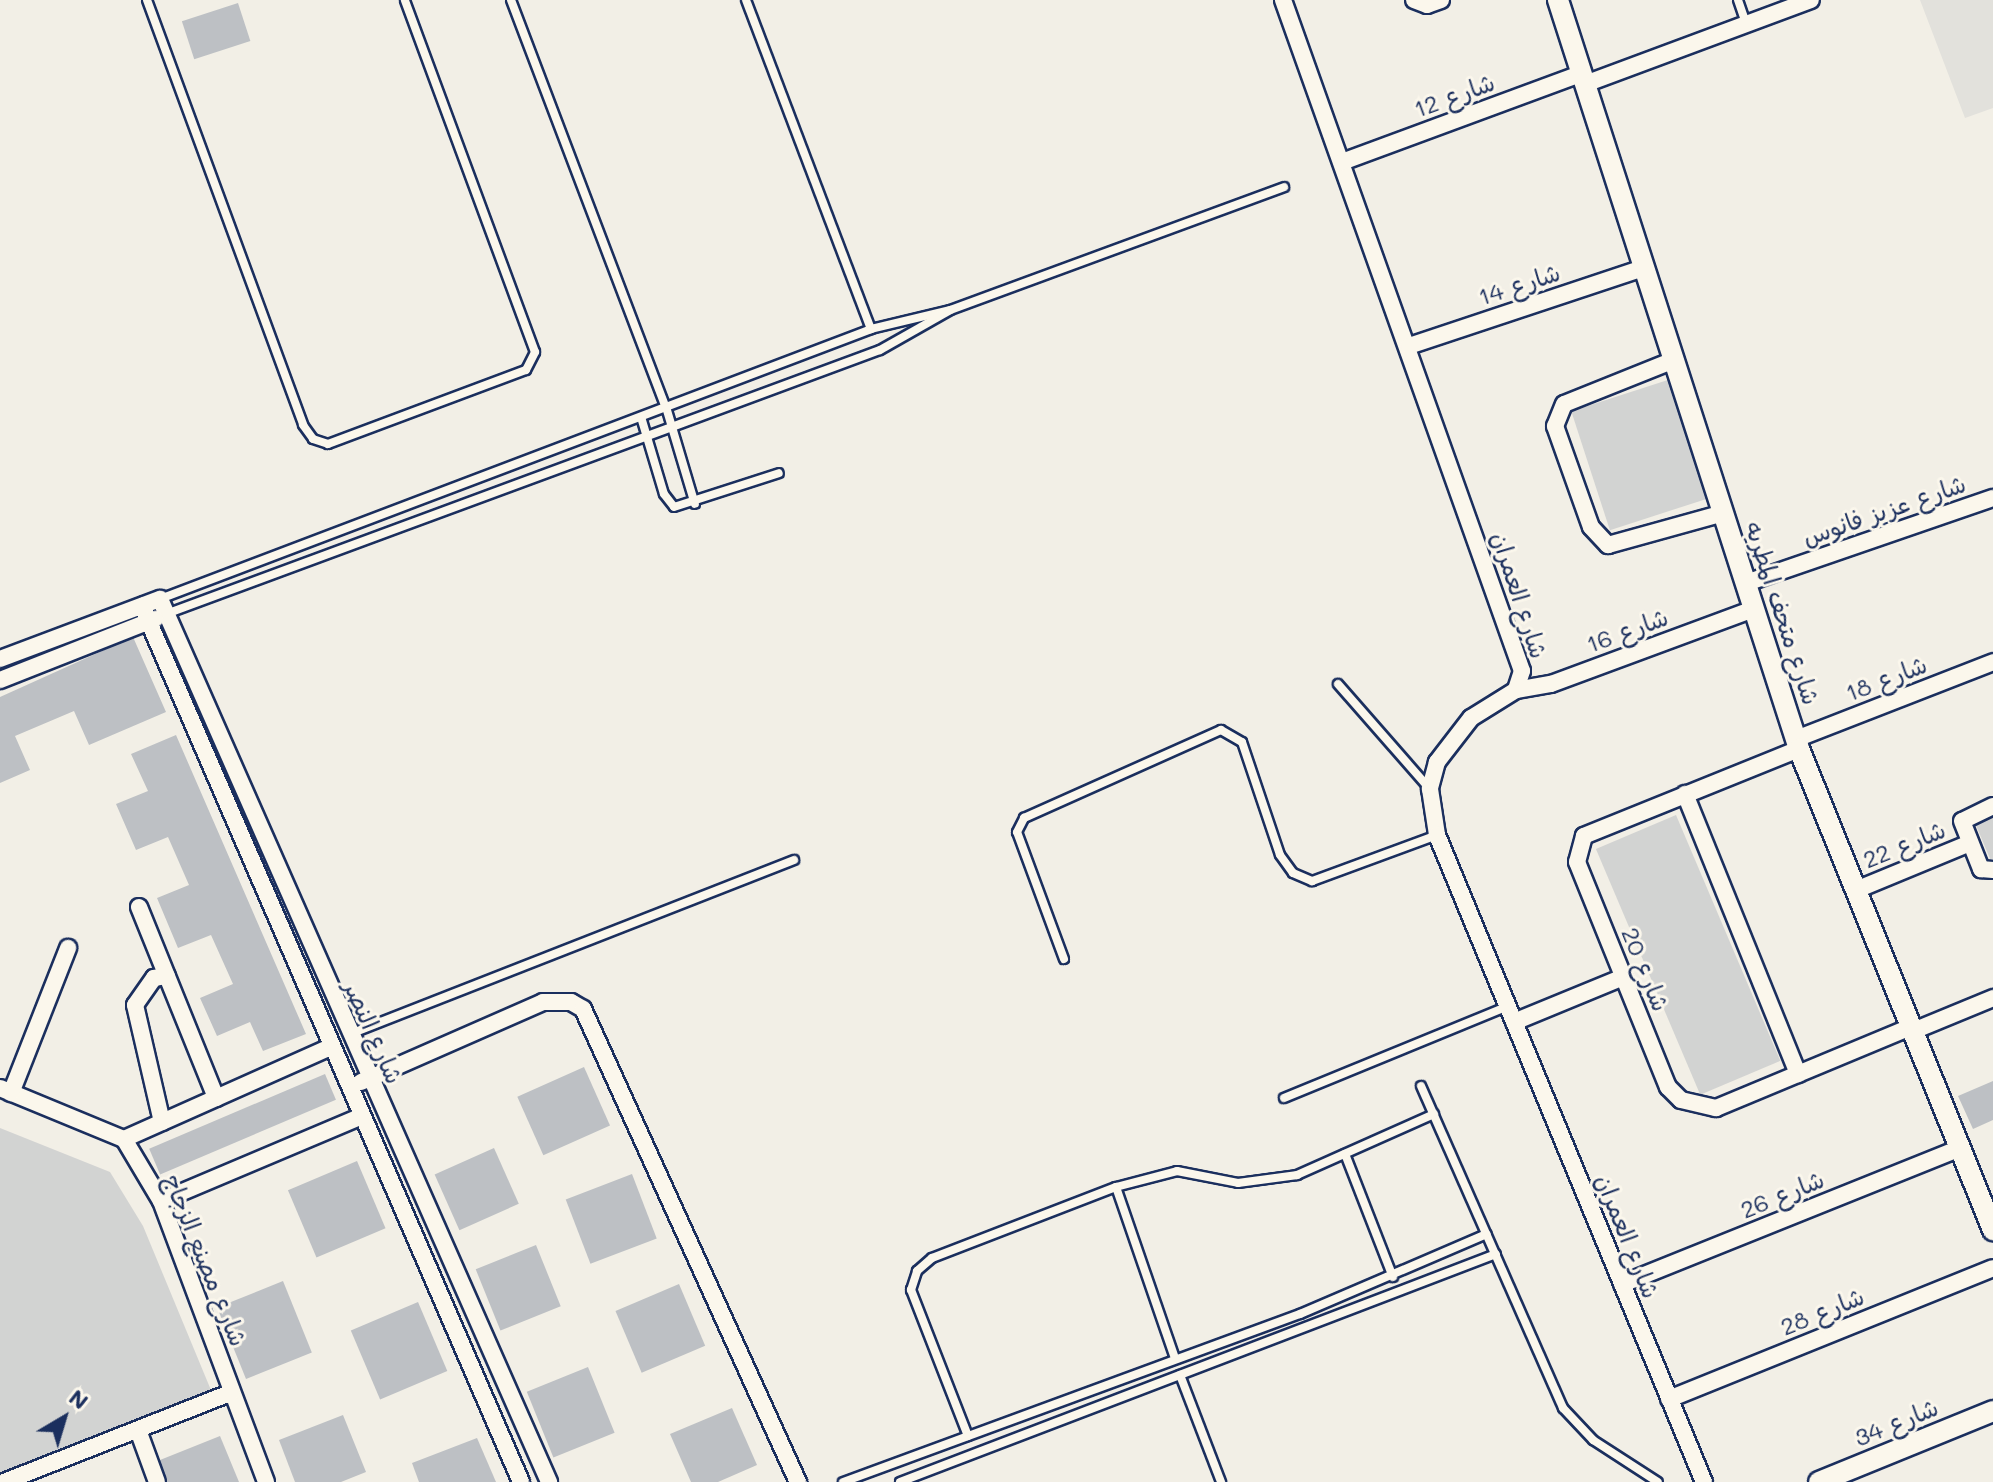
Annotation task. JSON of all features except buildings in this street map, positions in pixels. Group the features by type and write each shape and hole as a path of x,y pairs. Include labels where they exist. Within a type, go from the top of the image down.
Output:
{"street":[{"name":"شارع العمران","path":"1283,0 1409,346 1522,671 1516,690 1451,737 1430,789 1437,835 1704,1482"},
{"path":"1414,0 1427,5 1441,0"},
{"name":"شارع متحف المطريه","path":"1558,0 1798,744 1993,1230"},
{"name":"شارع 12","path":"1342,162 1811,0"},
{"name":"شارع 14","path":"1409,346 1644,268"},
{"path":"1674,360 1564,404 1555,426 1591,527 1608,545 1723,513"},
{"name":"شارع عزيز فانوس","path":"1746,583 1993,498"},
{"path":"0,680 163,607"},
{"name":"شارع النصر","path":"163,607 349,1035 549,1482"},
{"name":"شارع 16","path":"1516,690 1551,684 1754,609"},
{"path":"0,659 145,614"},
{"name":"شارع النصر","path":"145,614 521,1482"},
{"name":"شارع 18","path":"1798,744 1993,662"},
{"name":"شارع 20","path":"1798,744 1584,836 1577,848 1577,862 1668,1087 1681,1100 1716,1108 1993,998"},
{"path":"1685,794 1798,1074"},
{"name":"شارع 22","path":"1993,806 1963,818 1983,871 1993,870"},
{"name":"شارع 22","path":"1856,890 1970,843"},
{"path":"139,907 216,1098"},
{"path":"68,948 6,1090 124,1139 331,1047"},
{"path":"162,1122 135,1005 154,978 167,976"},
{"path":"1511,1014 1623,977"},
{"path":"348,1087 543,1002 571,1002 583,1009 798,1482"},
{"path":"161,1201 362,1116"},
{"name":"شارع مصنع الزجاج","path":"124,1139 161,1201 266,1482"},
{"name":"شارع 26","path":"1622,1284 1960,1148"},
{"name":"شارع 28","path":"1669,1399 1993,1268"},
{"path":"4,1482 232,1392"},
{"name":"شارع 34","path":"1819,1482 1993,1411"},
{"path":"138,1430 157,1482"}],"lane":[{"path":"147,0 303,425 313,439 328,444 526,370 535,352 405,0"},
{"path":"511,0 666,407 695,504"},
{"path":"746,0 871,329"},
{"path":"1738,0 1747,24"},
{"path":"163,607 871,329 950,310 1284,187"},
{"path":"163,607 672,429 880,350 950,310"},
{"path":"641,417 667,502 682,508 779,473"},
{"path":"1338,684 1430,789"},
{"path":"1064,959 1017,832 1024,818 1221,730 1242,742 1280,855 1293,873 1312,881 1437,835"},
{"path":"349,1035 794,860"},
{"path":"1284,1098 1511,1014"},
{"path":"1421,1086 1563,1408 1593,1440 1658,1482"},
{"path":"968,1436 911,1290 917,1271 932,1258 1116,1187 1177,1171 1238,1183 1297,1175 1434,1114"},
{"path":"1345,1154 1393,1277"},
{"path":"1116,1187 1175,1358"},
{"path":"843,1482 1393,1277 1487,1234"},
{"path":"900,1482 1496,1254"},
{"path":"1180,1375 1221,1482"}],"shaded area":[{"path":"1920,0 1993,0 1993,108 1965,118"},
{"path":"1674,378 1713,497 1610,530 1571,411"},
{"path":"1993,814 1993,860 1991,861 1975,823"},
{"path":"1676,815 1780,1061 1700,1095 1596,849"},
{"path":"0,1128 110,1172 143,1226 213,1395 0,1479"}]}
